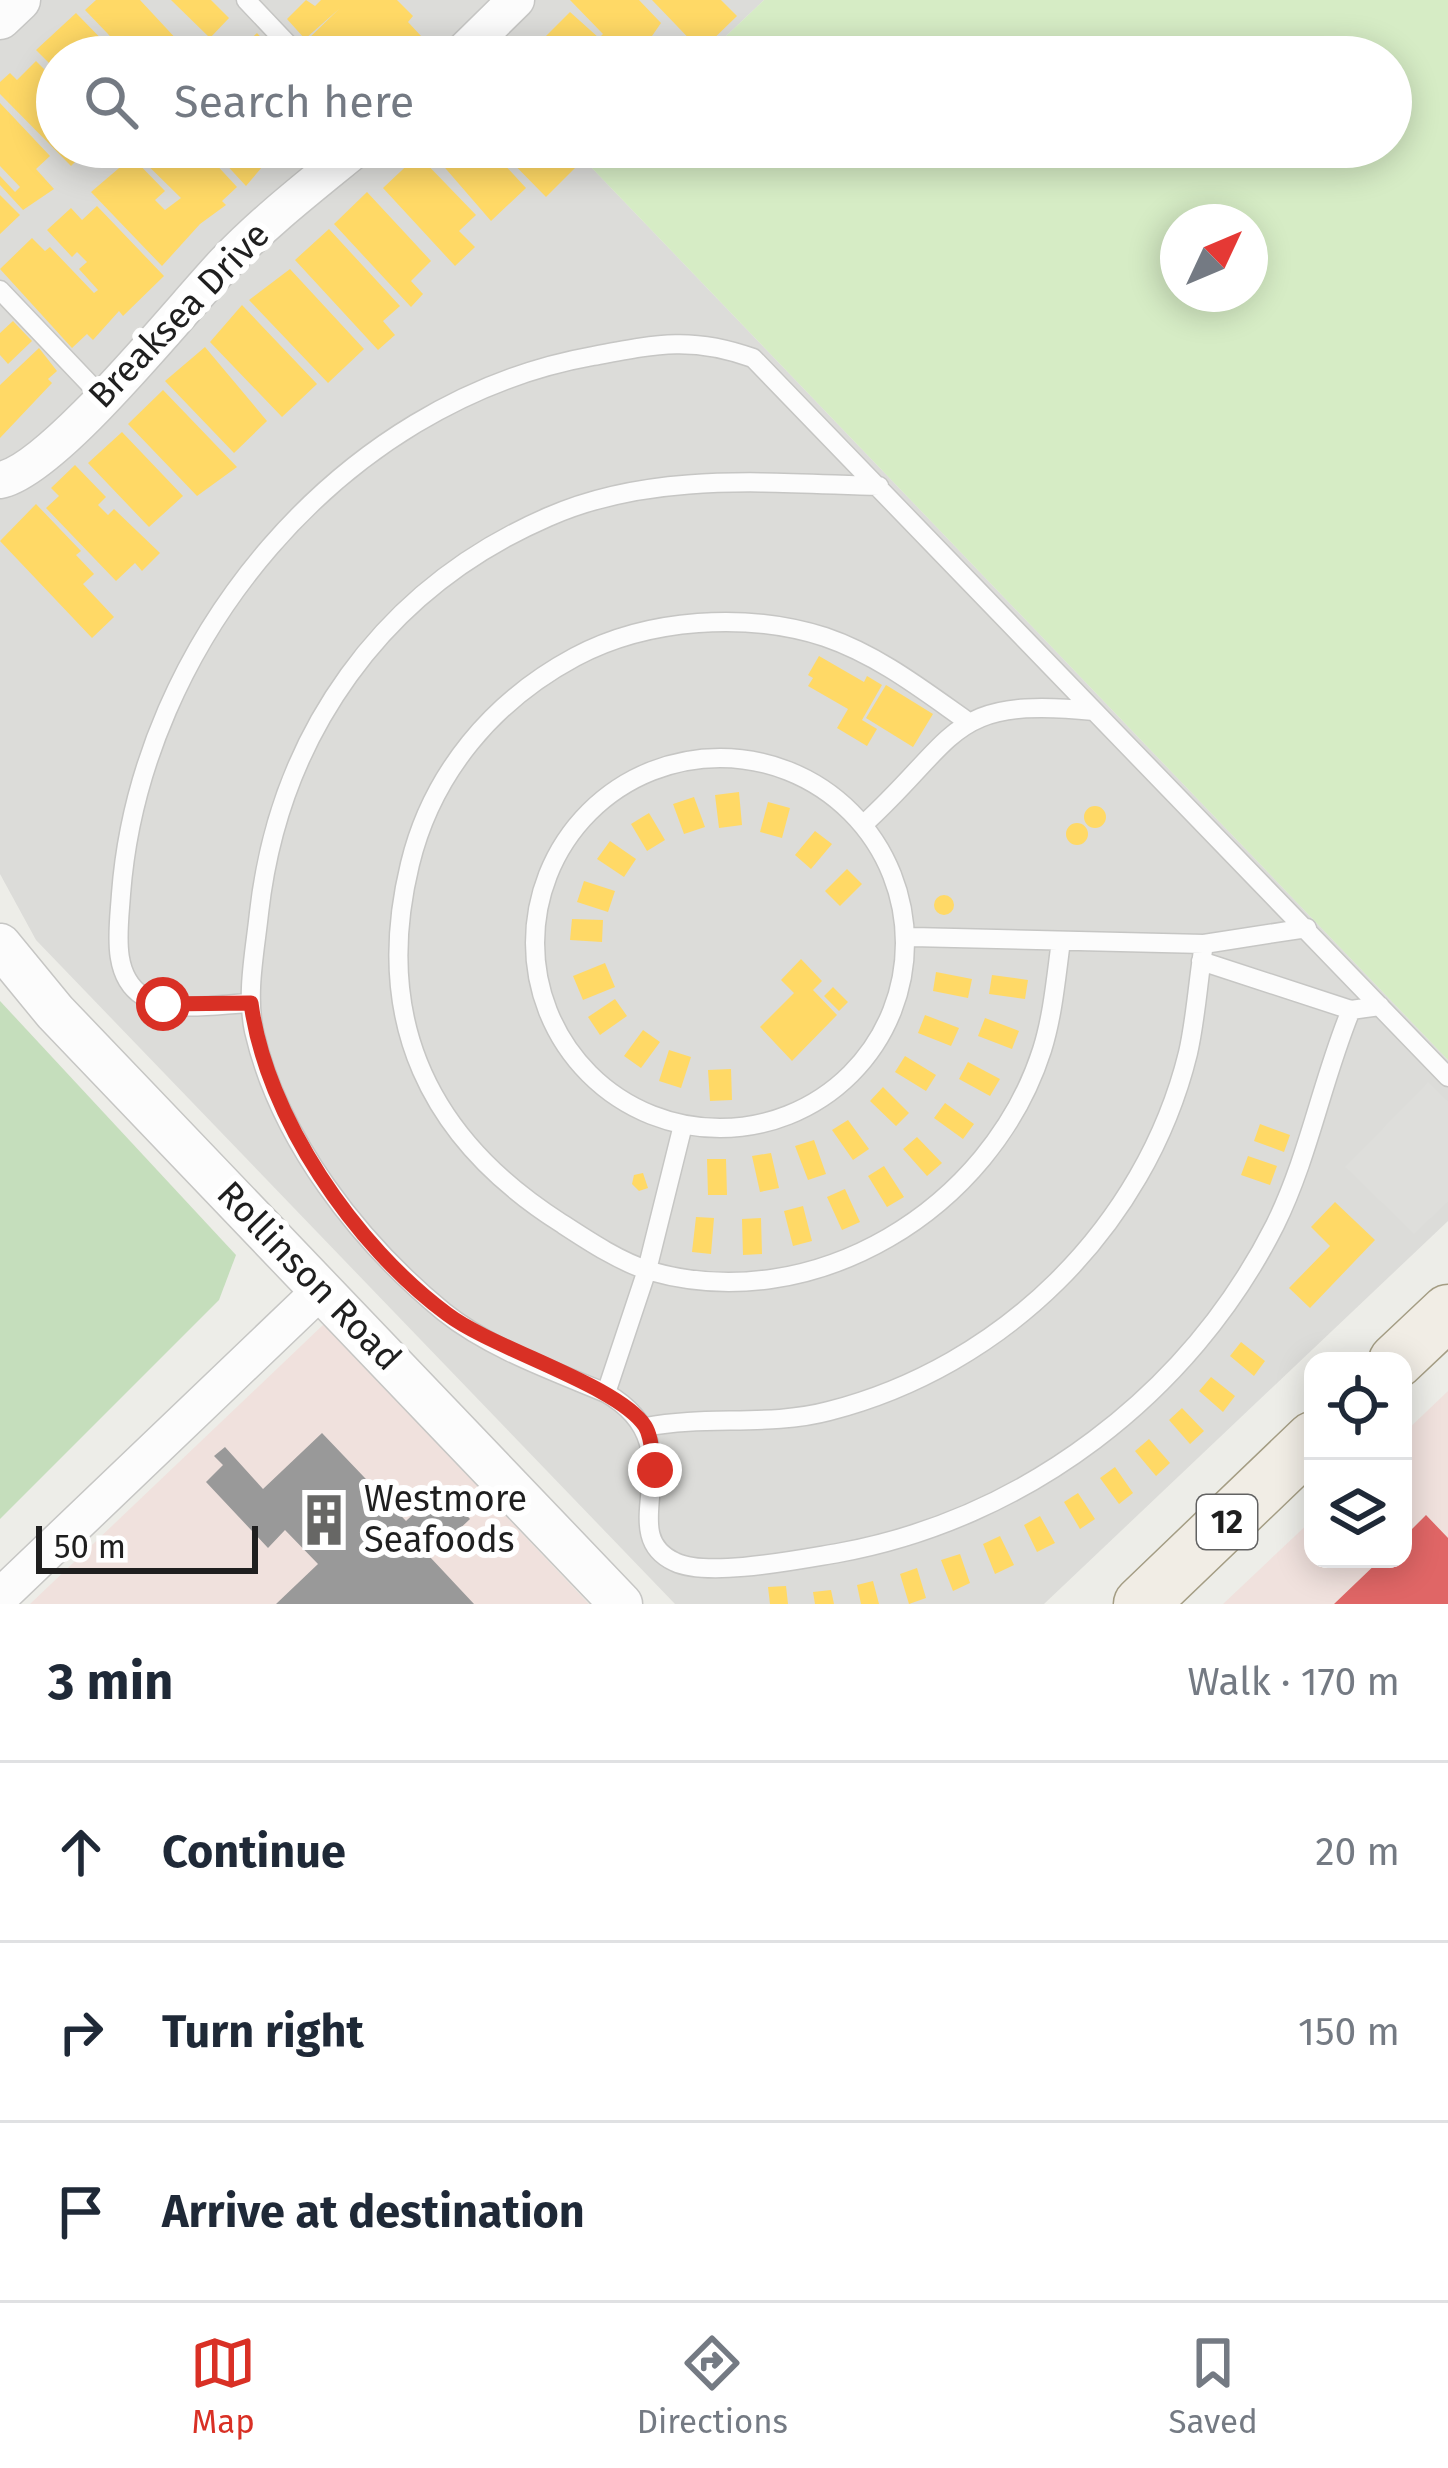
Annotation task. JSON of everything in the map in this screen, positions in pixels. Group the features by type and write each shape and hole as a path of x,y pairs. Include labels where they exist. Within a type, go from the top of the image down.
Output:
{"main road":[{"path":"1406,1352 1448,1312"},
{"name":"12","path":"1141,1604 1304,1448"}],"street":[{"path":"0,18 19,0"},
{"path":"477,13 516,0"},
{"name":"Breaksea Drive","path":"0,480 35,462 171,331 223,265 334,168"},
{"name":"Rollinson Road","path":"0,945 56,1012 621,1604"},
{"path":"0,1597 322,1289"}],"lane":[{"path":"245,0 280,36"},
{"path":"0,290 102,397"},
{"path":"251,1003 163,1004 135,989 117,946 136,804 159,737 227,602 290,523 350,466 471,394 558,362 643,346 710,342 753,358 1448,1077"},
{"path":"879,487 744,482 643,489 550,515 482,550 424,592 346,674 300,752 266,855 251,1003 255,1033 279,1098 315,1167 354,1225 447,1314 548,1370 606,1393 646,1427 655,1470 646,1511 649,1529 666,1557 678,1564 713,1567 865,1548 917,1534 1034,1482 1150,1392 1229,1303 1296,1176 1351,1010"},
{"path":"967,722 899,673 825,638 746,622 684,625 586,651 548,671 518,693 461,751 420,821 401,898 396,981 416,1058 453,1132 507,1189 647,1270 701,1279 812,1272 864,1253 911,1224 954,1188 990,1148 1042,1051 1061,941"},
{"path":"863,824 967,722 1020,706 1094,711"},
{"path":"692,760 739,760 785,771 826,794 863,824 885,860 912,938 889,1022 838,1085 804,1108 765,1123 724,1128 683,1125 638,1110 599,1084 567,1049 545,1007 535,961 536,914 549,869 573,829 606,796 647,773 692,760"},
{"path":"1203,952 1307,928"},
{"path":"912,938 1061,941 1203,952 1351,1010 1380,1006"},
{"path":"646,1427 826,1412 915,1382 1034,1305 1088,1251 1124,1201 1159,1133 1188,1053 1203,952"},
{"path":"606,1393 647,1270 683,1125"}],"shaded area":[{"path":"0,0 764,0 726,36 36,36 36,168 592,168 1448,1060 1448,1221 1310,1352 1304,1352 1304,1358 1044,1604 675,1604 36,940 0,874"},
{"path":"1428,1082 1448,1101 1448,1202 1414,1234 1345,1167"},
{"path":"324,1324 589,1604 30,1604"},
{"path":"1448,1391 1448,1604 1223,1604 1304,1528 1304,1568 1412,1568 1412,1425"}],"green space":[{"path":"764,0 1448,0 1448,1060 592,168 1412,168 1412,36 726,36"},
{"path":"0,1001 236,1255 219,1300 0,1519"}],"building: Homes":[{"path":"96,0 140,0 173,36 110,36 85,10"},
{"path":"171,0 211,0 229,18 208,36"},
{"path":"306,0 315,6 321,0 397,0 413,16 408,22 421,36 311,36 339,9 308,36 302,36 287,19"},
{"path":"570,0 639,0 661,23 652,36 603,34"},
{"path":"652,0 721,0 737,16 716,36 687,36"},
{"path":"570,12 597,36 546,36"},
{"path":"76,13 98,36 51,36"},
{"path":"36,61 36,131 0,94 0,82 10,73 17,80"},
{"path":"0,103 36,141 36,169 54,189 23,210 0,185 0,176 15,192 20,187 0,166"},
{"path":"119,168 143,168 165,191 155,200 165,210 181,198 150,168 219,168 237,187 222,201 226,205 200,224 162,266 91,192"},
{"path":"229,168 261,168 246,186"},
{"path":"404,168 431,168 476,215 459,231 475,247 455,266 383,188"},
{"path":"445,168 507,168 526,188 491,221"},
{"path":"518,168 575,168 546,197"},
{"path":"367,192 431,261 411,281 423,294 411,307 334,224"},
{"path":"0,195 20,215 0,234"},
{"path":"97,206 164,276 123,316 119,311 93,340 87,334 72,348 0,269 32,238 45,251 50,247 94,293 98,290 79,269 87,262 77,252 72,257 47,230 71,208 82,220"},
{"path":"329,229 400,306 383,321 395,335 378,350 295,260"},
{"path":"290,269 364,349 328,383 249,300"},
{"path":"242,305 317,384 282,417 210,342"},
{"path":"13,321 32,341 8,364 0,355 0,333"},
{"path":"205,347 267,421 234,453 165,381"},
{"path":"39,348 57,371 48,379 52,383 0,438 0,385"},
{"path":"163,390 237,467 197,496 128,424"},
{"path":"122,432 183,496 149,527 88,463"},
{"path":"75,465 106,497 98,505 108,515 114,509 160,553 142,571 135,563 116,581 46,508 59,496 51,488"},
{"path":"36,504 81,551 76,555 94,574 83,584 114,617 92,638 0,541"},
{"path":"819,656 864,682 867,676 882,685 862,720 877,729 867,746 837,728 848,709 808,686 813,678 808,675"},
{"path":"886,685 933,714 913,747 866,718"},
{"path":"739,792 742,825 719,828 715,795"},
{"path":"694,797 705,827 684,834 673,804"},
{"path":"768,802 790,808 782,838 760,832"},
{"path":"1095,806 1106,817 1095,828 1084,817"},
{"path":"649,813 665,840 647,851 631,824"},
{"path":"1077,823 1088,834 1077,845 1066,834"},
{"path":"815,831 832,844 811,869 795,855"},
{"path":"610,841 636,859 624,877 597,859"},
{"path":"847,869 862,884 840,906 825,891"},
{"path":"584,881 615,891 608,912 577,902"},
{"path":"944,895 954,905 944,915 934,905"},
{"path":"572,919 603,920 602,942 570,940"},
{"path":"801,959 822,981 813,990 837,1015 792,1061 760,1027 794,993 781,980"},
{"path":"605,963 615,987 583,1000 573,976"},
{"path":"936,972 972,979 968,998 933,991"},
{"path":"992,975 1028,980 1025,999 989,994"},
{"path":"833,987 848,1002 839,1011 824,996"},
{"path":"615,999 627,1016 600,1035 588,1017"},
{"path":"925,1015 959,1028 951,1046 918,1033"},
{"path":"985,1018 1019,1031 1012,1049 978,1036"},
{"path":"643,1030 660,1042 641,1068 624,1056"},
{"path":"669,1050 691,1057 681,1088 659,1081"},
{"path":"905,1056 936,1075 926,1091 895,1072"},
{"path":"968,1062 1000,1079 990,1096 959,1079"},
{"path":"731,1069 732,1100 710,1101 708,1070"},
{"path":"883,1087 909,1113 896,1126 870,1101"},
{"path":"945,1103 974,1124 963,1139 934,1118"},
{"path":"848,1120 869,1149 853,1160 832,1130"},
{"path":"1260,1124 1290,1135 1284,1152 1254,1141"},
{"path":"917,1137 942,1163 927,1176 903,1149"},
{"path":"814,1140 826,1174 808,1180 795,1146"},
{"path":"771,1153 779,1188 760,1192 752,1156"},
{"path":"1248,1156 1277,1166 1270,1185 1241,1175"},
{"path":"707,1159 726,1159 727,1195 708,1195"},
{"path":"884,1166 904,1197 887,1207 868,1176"},
{"path":"643,1173 648,1188 639,1191 632,1184 634,1175"},
{"path":"845,1189 860,1222 842,1230 827,1197"},
{"path":"1335,1202 1375,1240 1310,1308 1289,1288 1330,1246 1311,1227"},
{"path":"803,1206 812,1241 793,1246 784,1211"},
{"path":"696,1217 714,1218 711,1254 692,1252"},
{"path":"761,1218 762,1254 743,1255 742,1219"},
{"path":"1241,1342 1265,1361 1254,1376 1230,1356"},
{"path":"1211,1377 1235,1396 1223,1412 1199,1391"},
{"path":"1182,1408 1204,1431 1190,1444 1169,1420"},
{"path":"1149,1439 1170,1463 1156,1476 1135,1451"},
{"path":"1115,1467 1133,1493 1119,1504 1100,1478"},
{"path":"1078,1493 1095,1519 1080,1529 1064,1502"},
{"path":"1040,1516 1055,1543 1037,1552 1024,1525"},
{"path":"1000,1536 1014,1565 995,1574 983,1544"},
{"path":"960,1554 970,1583 953,1591 941,1560"},
{"path":"917,1568 926,1598 909,1604 900,1574"},
{"path":"873,1581 879,1604 861,1604 857,1585"},
{"path":"786,1586 788,1604 770,1604 768,1587"},
{"path":"831,1590 834,1604 815,1604 813,1592"}],"building: Shops":[{"path":"1426,1515 1448,1538 1448,1604 1334,1604 1372,1568 1412,1568 1412,1529"}],"building: Industry":[{"name":"Westmore Seafoods","path":"322,1433 406,1521 441,1488 470,1519 430,1557 474,1604 276,1604 318,1564 285,1530 268,1548 206,1482 223,1465 214,1456 225,1447 263,1489"}],"place":[{"name":"Westmore Seafoods","path":"324,1520"}],"route":[{"path":"163,1004 251,1003 255,1033 279,1098 315,1167 354,1225 447,1314 548,1370 617,1399 646,1427 655,1470"}]}
